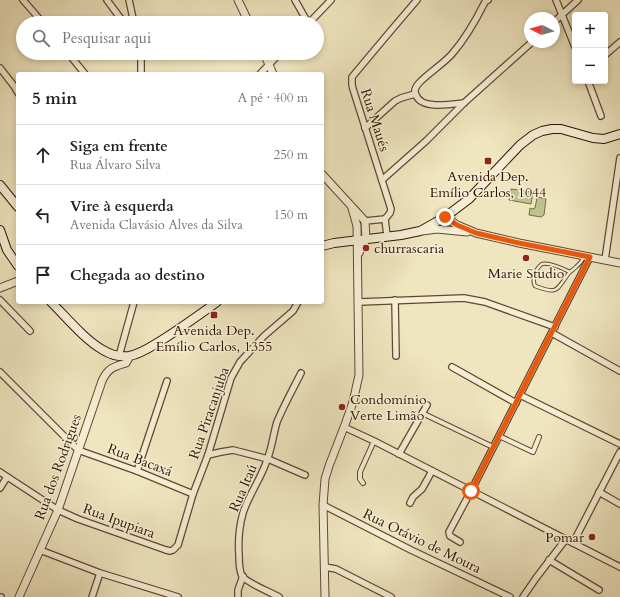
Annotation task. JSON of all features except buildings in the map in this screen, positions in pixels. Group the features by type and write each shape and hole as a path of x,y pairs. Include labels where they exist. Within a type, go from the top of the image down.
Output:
{"main road":[{"path":"324,246 420,231 445,217 469,199 520,145 533,135 542,131 561,129 593,138 604,139 620,134"},
{"path":"0,186 16,205"},
{"path":"0,230 7,250 16,263"},
{"path":"324,242 334,243"},
{"path":"53,304 94,344 103,350 119,356 130,356 152,347 215,304"}],"street":[{"path":"23,0 37,16"},
{"path":"107,0 119,16"},
{"path":"130,0 133,16"},
{"path":"238,0 246,16"},
{"path":"295,0 304,16"},
{"path":"315,16 331,0"},
{"name":"Rua Maués","path":"387,236 386,219 391,209 353,89 352,77 418,0"},
{"path":"556,0 572,39"},
{"path":"562,14 578,0"},
{"path":"464,103 442,105 427,104 417,99 415,89 419,83 451,55 466,36 486,1"},
{"path":"608,52 620,42"},
{"path":"382,180 525,48"},
{"path":"74,60 83,72"},
{"path":"141,60 141,72"},
{"path":"267,60 273,72"},
{"path":"262,72 274,60"},
{"path":"0,68 16,90"},
{"path":"589,84 601,116"},
{"path":"365,128 395,101 415,94"},
{"path":"605,260 620,158"},
{"path":"324,176 365,221"},
{"path":"352,208 362,240"},
{"path":"445,217 457,225 476,233"},
{"path":"365,221 386,219"},
{"path":"325,597 323,505 325,479 354,398 359,374 358,255 365,221"},
{"path":"420,231 437,229 476,233 620,264"},
{"path":"460,542 450,536 449,532 552,333 587,257"},
{"path":"0,288 16,282"},
{"path":"359,302 464,298 485,302 555,327"},
{"path":"0,300 30,331"},
{"path":"395,300 396,356"},
{"path":"119,356 133,304"},
{"name":"Rua Piracanjuba","path":"173,550 178,545 193,494 208,456 231,378 240,362 264,336 293,311 297,304"},
{"path":"552,333 620,371"},
{"name":"Rua dos Rodrigues","path":"19,597 58,510 102,381 109,369 126,363 130,356"},
{"path":"452,367 516,403"},
{"path":"0,372 78,450"},
{"name":"Rua Itaú","path":"243,576 241,574 238,537 243,513 268,459 277,423 301,373"},
{"path":"136,471 166,381"},
{"path":"520,395 620,444"},
{"path":"399,454 427,405"},
{"path":"422,413 493,447"},
{"path":"344,427 620,567"},
{"path":"499,436 533,452 539,438"},
{"path":"363,483 360,479 360,472 374,441"},
{"name":"Rua Bacaxá","path":"78,450 193,494"},
{"path":"208,456 233,450 268,459 305,475"},
{"path":"573,543 620,452"},
{"path":"410,503 413,497 422,490 432,471"},
{"name":"Rua Ipupiara","path":"0,472 58,510 78,519 166,550 173,550"},
{"path":"0,488 7,477"},
{"path":"599,492 620,504"},
{"name":"Rua Otávio de Moura","path":"323,505 411,550 510,597"},
{"path":"523,597 566,539"},
{"path":"40,550 100,573 178,597"},
{"path":"549,560 600,590"},
{"path":"325,568 336,569 391,597"},
{"path":"92,597 100,573"},
{"path":"238,597 238,590 243,576 248,581 279,597"}],"lane":[{"path":"570,272 554,266 542,264 536,271 534,283 536,286 545,290 553,291 560,287 570,272 587,257"}],"green space":[{"path":"511,189 533,192 531,204 509,200"},
{"path":"538,197 546,199 544,215 541,217 529,215 530,208 535,208"}],"place":[{"name":"Avenida Dep. Emílio Carlos, 1044","path":"488,161"},
{"name":"churrascaria","path":"366,248"},
{"name":"Marie Studio","path":"526,258"},
{"name":"Avenida Dep. Emílio Carlos, 1355","path":"214,315"},
{"name":"Condomínio Verte Limão","path":"342,407"},
{"name":"Pomar","path":"592,537"}],"route":[{"path":"445,217 457,225 476,233 590,257 471,491"}]}
